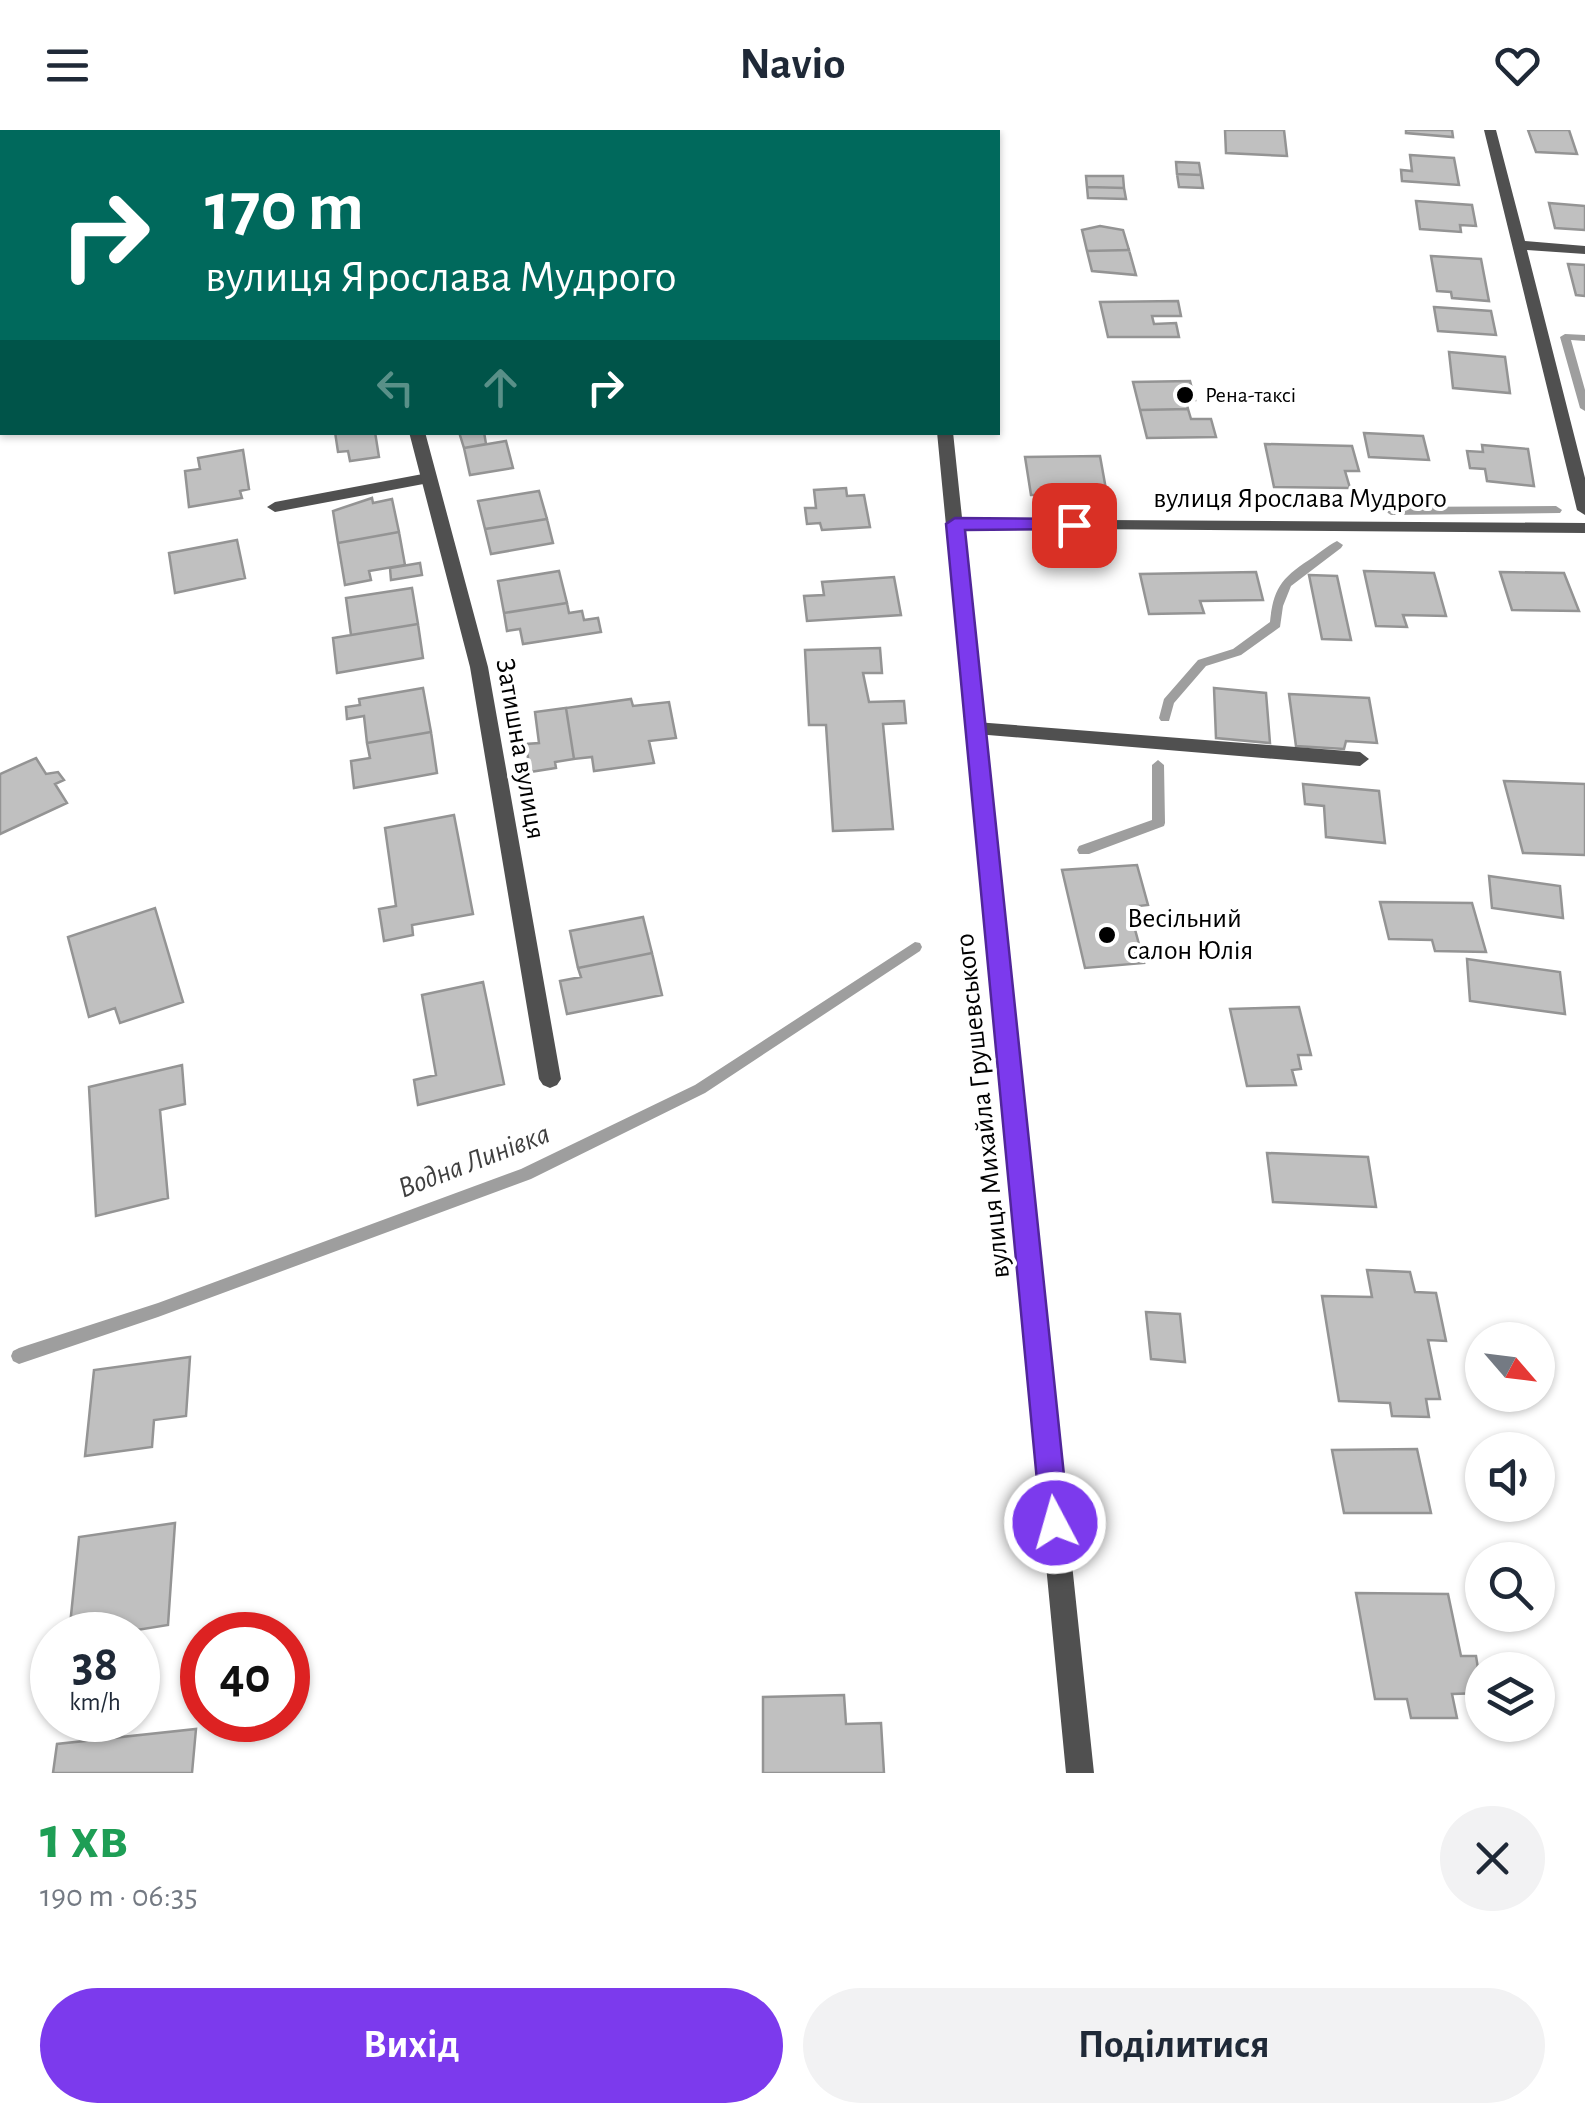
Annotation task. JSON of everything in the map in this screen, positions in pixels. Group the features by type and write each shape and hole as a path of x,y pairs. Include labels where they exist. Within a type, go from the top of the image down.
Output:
{"street":[{"path":"1490,130 1585,510"},
{"path":"1518,245 1585,250"},
{"name":"Затишна вулиця","path":"418,435 479,667 550,1079"},
{"name":"вулиця Михайла Грушевського","path":"945,435 1080,1773"},
{"path":"276,506 428,478"},
{"name":"вулиця Ярослава Мудрого","path":"955,524 1585,528"},
{"path":"976,728 1360,760"}],"building":[{"path":"1225,130 1284,130 1287,156 1226,153"},
{"path":"1452,130 1453,137 1406,133"},
{"path":"1528,130 1569,130 1577,154 1536,152"},
{"path":"1410,155 1454,158 1459,185 1402,181 1401,170 1412,171"},
{"path":"1176,162 1199,163 1201,175 1177,174"},
{"path":"1177,174 1201,175 1203,188 1179,187"},
{"path":"1086,176 1123,176 1124,188 1087,187"},
{"path":"1087,187 1124,188 1126,199 1088,198"},
{"path":"1416,201 1472,205 1476,226 1460,225 1461,232 1420,229"},
{"path":"1549,203 1585,206 1585,230 1555,228"},
{"path":"1100,226 1123,230 1129,250 1087,251 1082,230"},
{"path":"1129,250 1136,275 1092,271 1087,251"},
{"path":"1431,256 1481,259 1489,301 1452,298 1451,292 1437,291"},
{"path":"1568,264 1585,265 1585,296 1576,295"},
{"path":"1178,301 1181,316 1152,316 1154,324 1176,323 1179,337 1108,337 1100,302"},
{"path":"1434,307 1491,311 1496,335 1438,331"},
{"path":"1449,352 1505,357 1510,393 1453,388"},
{"path":"1190,381 1195,400 1186,400 1188,409 1140,410 1133,382"},
{"path":"1188,409 1191,419 1211,419 1216,437 1147,438 1140,410"},
{"path":"1364,433 1423,436 1429,460 1369,457"},
{"path":"335,435 375,435 379,457 350,461 348,451 338,452"},
{"path":"460,435 484,435 486,444 464,448"},
{"path":"506,441 513,468 470,475 464,448"},
{"path":"1265,444 1352,446 1359,471 1345,471 1350,488 1274,487"},
{"path":"1482,445 1528,449 1534,486 1487,481 1485,469 1470,468 1467,451 1483,452"},
{"path":"243,450 249,489 240,491 242,498 189,507 185,471 200,469 198,458"},
{"path":"1100,456 1107,495 1031,495 1025,457"},
{"path":"846,488 847,496 864,495 870,527 822,530 820,523 807,524 805,508 816,508 814,490"},
{"path":"539,491 547,519 485,529 478,501"},
{"path":"372,498 373,503 392,499 399,532 338,543 333,511"},
{"path":"547,519 553,543 491,554 485,529"},
{"path":"399,532 405,565 369,571 371,580 345,585 338,543"},
{"path":"237,540 245,578 175,593 169,553"},
{"path":"420,563 422,575 391,580 390,568"},
{"path":"559,571 567,603 504,613 498,581"},
{"path":"1364,571 1434,573 1446,616 1403,615 1407,627 1376,626"},
{"path":"1256,572 1263,600 1200,601 1204,613 1149,614 1140,574"},
{"path":"1500,572 1564,573 1579,611 1512,610"},
{"path":"1309,575 1337,576 1351,640 1322,639"},
{"path":"894,577 901,615 807,621 804,596 824,595 822,582"},
{"path":"412,588 418,624 351,635 346,598"},
{"path":"567,603 569,613 582,611 584,620 598,618 601,632 523,644 520,629 507,631 504,613"},
{"path":"418,624 423,658 337,673 333,638"},
{"path":"880,648 882,673 863,673 869,702 904,701 906,723 883,724 893,829 833,831 826,725 809,725 805,650"},
{"path":"423,688 431,732 367,743 364,716 347,719 346,707 360,705 359,699"},
{"path":"1214,688 1266,693 1270,743 1216,738"},
{"path":"1289,694 1369,698 1377,743 1346,741 1344,749 1296,746"},
{"path":"631,699 633,706 669,702 676,738 649,741 654,763 594,771 592,757 574,759 566,708"},
{"path":"566,708 574,759 555,762 556,768 530,772 526,744 539,743 535,712"},
{"path":"431,732 437,773 354,788 351,761 370,758 367,743"},
{"path":"36,758 46,774 58,772 64,780 55,784 67,803 0,834 0,774"},
{"path":"1504,781 1585,784 1585,855 1523,853"},
{"path":"1303,784 1379,791 1385,843 1326,837 1324,806 1305,804"},
{"path":"454,815 473,914 412,925 413,935 384,941 379,909 396,906 385,828"},
{"name":"Весільний салон Юлія","path":"1137,865 1148,905 1129,907 1144,963 1085,968 1062,870"},
{"path":"1489,876 1560,886 1563,918 1492,908"},
{"path":"1380,902 1472,903 1486,952 1435,951 1432,940 1389,939"},
{"path":"155,908 183,1002 120,1023 115,1008 89,1017 68,937"},
{"path":"643,917 652,953 578,968 570,931"},
{"path":"652,953 662,995 567,1014 560,981 581,977 578,968"},
{"path":"1467,959 1560,972 1565,1014 1470,1001"},
{"path":"483,982 504,1084 418,1105 414,1080 436,1075 422,995"},
{"path":"1299,1007 1311,1055 1298,1055 1301,1069 1292,1070 1296,1085 1247,1086 1230,1009"},
{"path":"182,1065 185,1104 160,1110 168,1198 96,1216 89,1087"},
{"path":"1267,1153 1368,1157 1376,1207 1273,1202"},
{"path":"1367,1270 1410,1272 1415,1292 1436,1293 1446,1341 1428,1340 1440,1399 1426,1399 1429,1417 1392,1416 1390,1403 1339,1401 1322,1296 1372,1297"},
{"path":"1146,1312 1180,1314 1185,1362 1151,1359"},
{"path":"190,1357 186,1416 154,1420 152,1447 85,1456 94,1370"},
{"path":"1417,1449 1431,1513 1344,1513 1332,1450"},
{"path":"175,1523 168,1625 160,1626 160,1612 71,1612 79,1537"},
{"path":"1356,1593 1448,1594 1461,1656 1465,1656 1465,1694 1452,1694 1457,1718 1411,1718 1407,1699 1375,1699"},
{"path":"844,1695 846,1724 881,1723 884,1773 763,1773 763,1697"},
{"path":"180,1731 180,1742 195,1742 192,1773 53,1773 57,1744 160,1742 160,1733"}],"waterway":[{"path":"1585,338 1565,337 1585,408"},
{"path":"1391,511 1556,510"},
{"path":"1165,718 1168,702 1202,663 1237,652 1276,624 1277,606 1287,583 1337,545"},
{"path":"1084,850 1159,823 1158,765"},
{"name":"Водна Линівка","path":"19,1356 158,1310 526,1174 700,1089 915,947"}],"place":[{"name":"Рена-таксі","path":"1185,395"},
{"name":"Весільний салон Юлія","path":"1107,935"}],"route":[{"path":"1055,1523 955,524 1074,525"}]}
